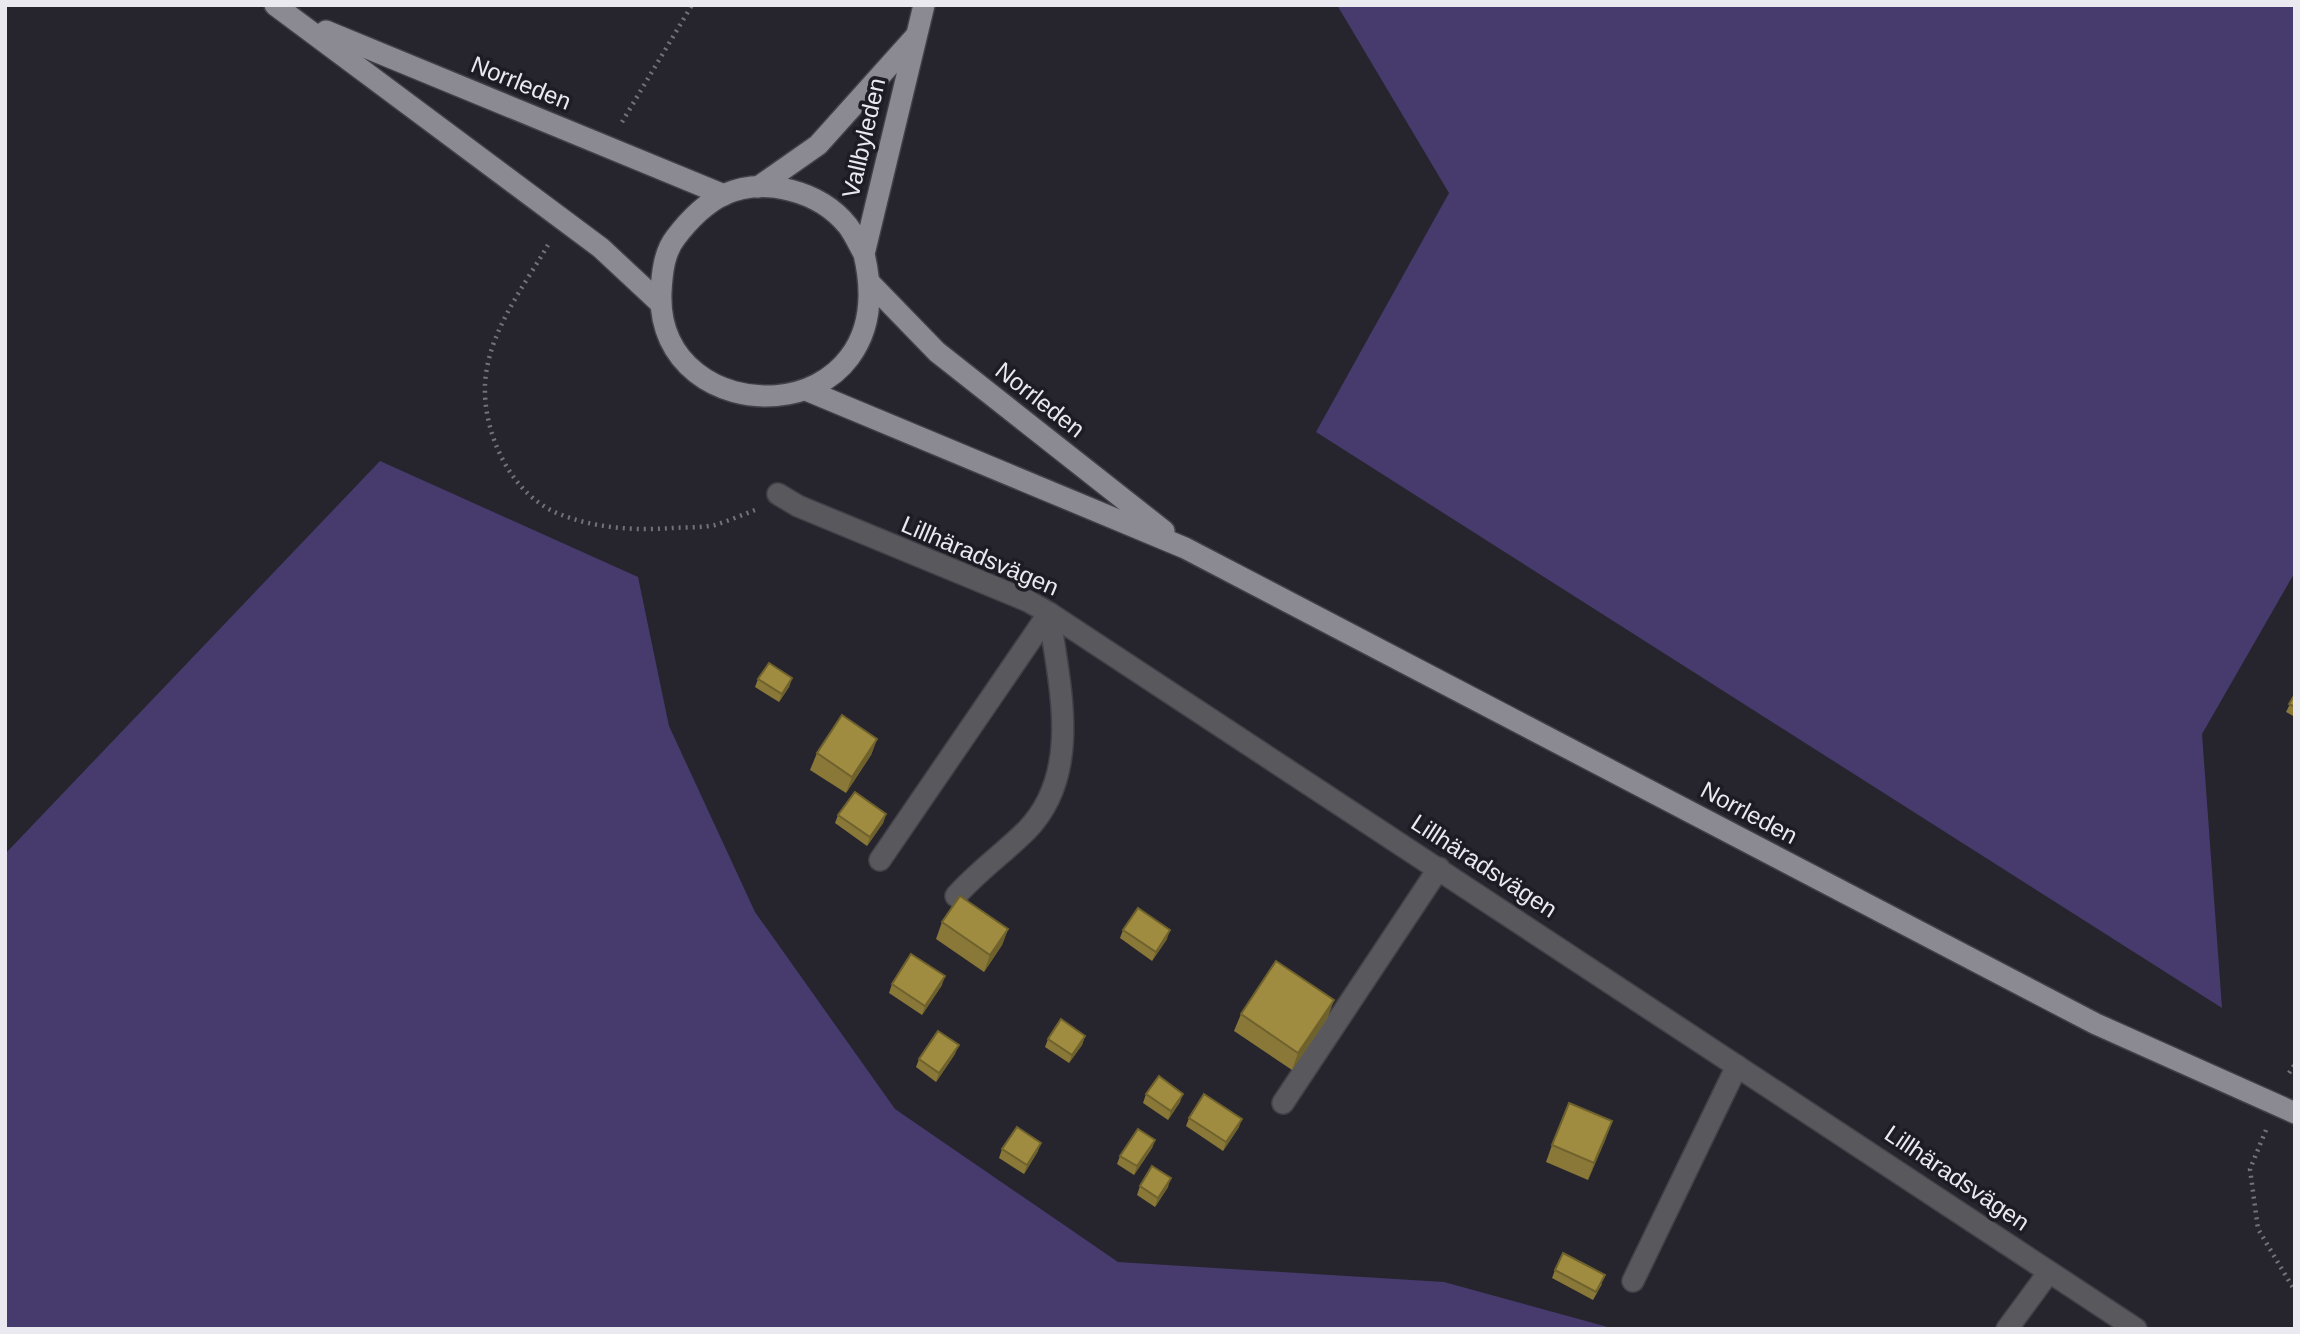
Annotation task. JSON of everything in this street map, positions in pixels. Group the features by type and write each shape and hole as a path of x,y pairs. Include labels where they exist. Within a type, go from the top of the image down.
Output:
{"main road":[{"name":"Norrleden","path":"275,5 601,248 660,303"},
{"name":"Vallbyleden","path":"864,254 924,5"},
{"name":"Norrleden","path":"298,20 724,195"},
{"name":"Vallbyleden","path":"758,187 818,145 916,35"},
{"path":"758,187 794,190 826,205 848,227 864,254 871,284 869,315 858,344 836,371 806,390 772,398 737,394 708,381 684,360 668,334 660,303 662,272 672,242 694,214 724,195 758,187"},
{"name":"Norrleden","path":"871,284 937,352 1185,548"},
{"name":"Norrleden","path":"806,390 1185,548 2096,1024 2295,1113"}],"street":[{"name":"Lillhäradsvägen","path":"778,494 798,506 1028,601 1049,613 2136,1329"},
{"path":"880,860 1049,613"},
{"path":"956,896 974,875 1028,829 1053,795 1065,724 1049,613"},
{"path":"1283,1103 1439,868"},
{"path":"1633,1281 1737,1066"},
{"path":"2007,1329 2049,1272"}],"path":[{"path":"618,128 692,5"},
{"path":"552,237 496,333 485,384 492,434 502,457 520,485 555,512 586,522 643,530 713,525 767,506 778,494"},
{"path":"2289,1073 2295,1064"},
{"path":"2268,1125 2250,1169 2258,1228 2295,1291"}],"shaded area":[{"path":"1337,5 2295,5 2295,572 2202,734 2222,1008 1316,432 1449,193"},
{"path":"380,461 638,577 669,726 755,912 895,1109 1118,1262 1444,1282 1615,1329 5,1329 5,854"}],"building":[{"path":"769,663 792,678 782,694 758,679"},
{"path":"2295,694 2295,707 2289,704"},
{"path":"842,715 877,739 852,777 817,753"},
{"path":"855,792 886,814 870,837 838,815"},
{"path":"960,896 1008,929 990,955 942,922"},
{"path":"1138,908 1170,930 1156,952 1123,930"},
{"path":"911,954 945,976 925,1006 892,984"},
{"path":"1276,961 1334,1000 1298,1053 1241,1014"},
{"path":"1061,1019 1085,1036 1072,1055 1048,1039"},
{"path":"938,1031 959,1045 939,1073 919,1059"},
{"path":"1159,1076 1183,1094 1171,1111 1146,1094"},
{"path":"1204,1094 1242,1119 1226,1142 1189,1118"},
{"path":"1569,1103 1612,1121 1594,1163 1552,1145"},
{"path":"1017,1127 1041,1143 1027,1165 1002,1149"},
{"path":"1138,1129 1155,1140 1137,1166 1120,1156"},
{"path":"1152,1166 1171,1178 1158,1198 1140,1186"},
{"path":"1563,1253 1605,1275 1596,1292 1555,1270"}]}
